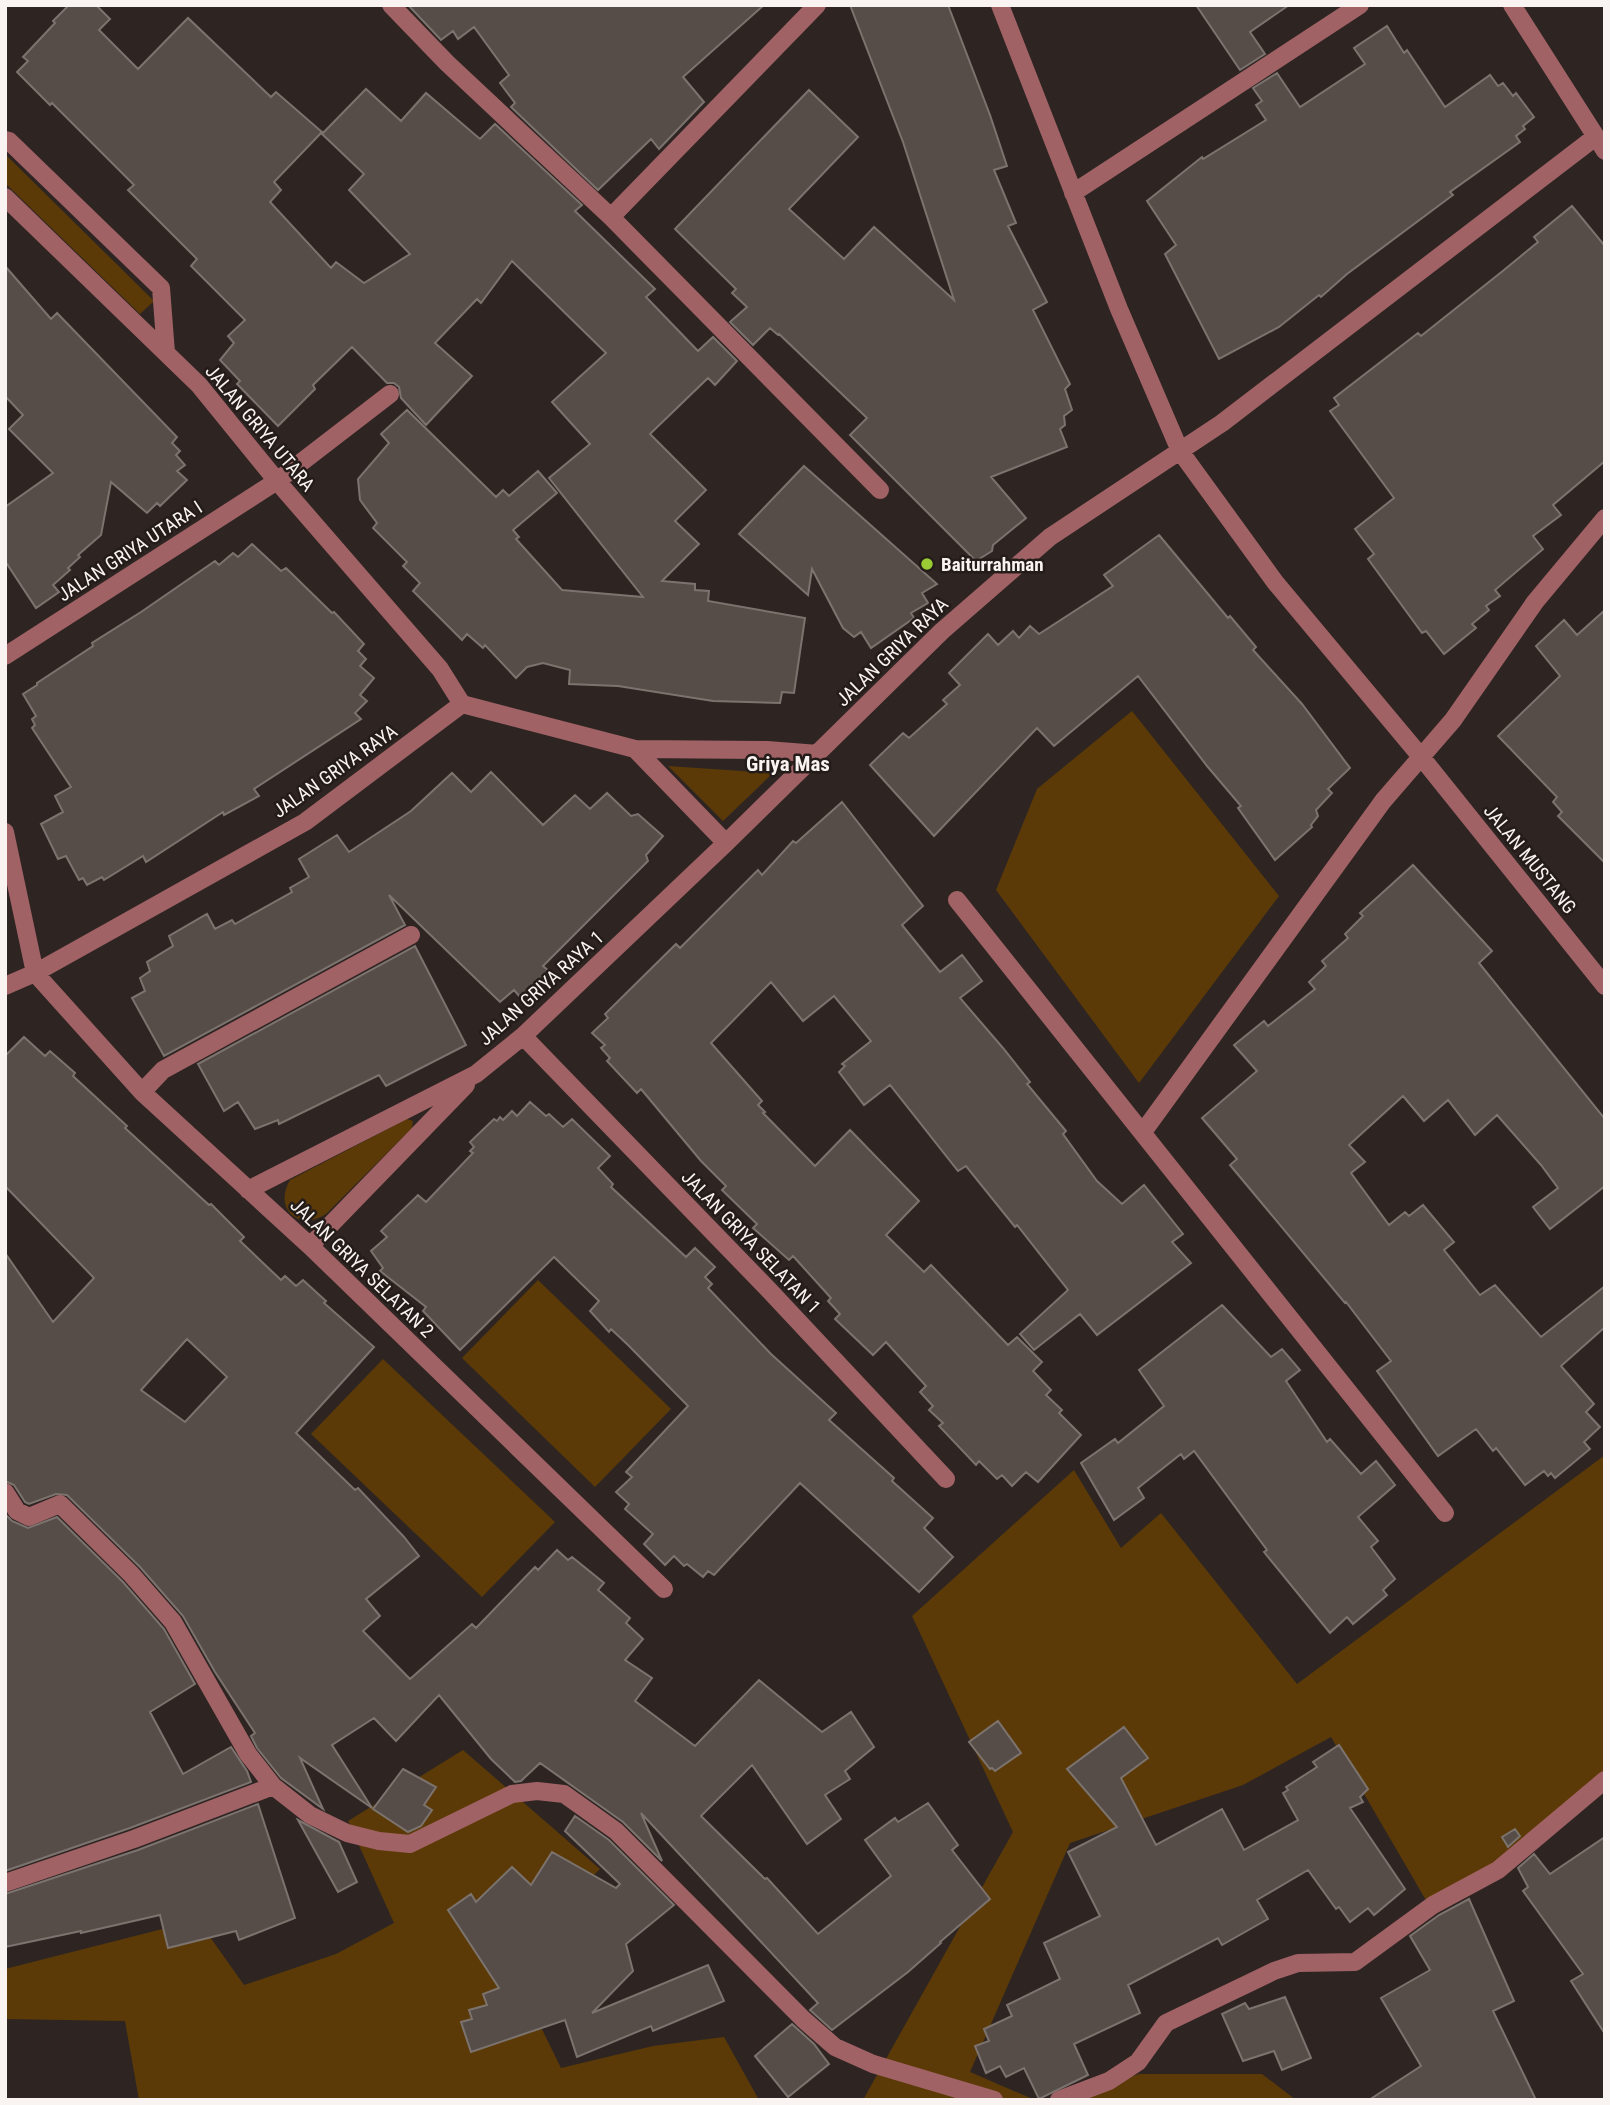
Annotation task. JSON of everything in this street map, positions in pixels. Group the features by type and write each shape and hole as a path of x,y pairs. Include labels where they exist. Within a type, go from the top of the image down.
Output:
{"street":[{"path":"391,5 447,63 611,218 880,490"},
{"name":"JALAN MUSTANG","path":"1000,5 1073,193 1180,451 1275,582 1422,758 1605,986"},
{"path":"1073,193 1360,5"},
{"path":"1513,5 1600,145"},
{"path":"611,218 812,7"},
{"path":"5,140 161,288 166,353"},
{"name":"JALAN GRIYA RAYA","path":"818,754 942,631 1050,537 1222,423 1600,145"},
{"name":"JALAN GRIYA UTARA","path":"5,197 199,386 276,481 440,669 462,704"},
{"name":"JALAN GRIYA UTARA I","path":"5,656 276,481 390,394"},
{"path":"1143,1132 1383,801 1453,720 1535,602 1603,525"},
{"path":"462,704 635,748 767,750 818,754"},
{"name":"JALAN GRIYA RAYA","path":"5,986 36,973 305,822 462,704"},
{"path":"635,748 726,843"},
{"name":"JALAN GRIYA RAYA 1","path":"248,1190 476,1074 523,1036 818,754"},
{"path":"5,832 36,973"},
{"path":"957,900 1445,1513"},
{"path":"142,1092 163,1070 411,935"},
{"name":"JALAN GRIYA SELATAN 2","path":"36,973 142,1092 310,1246 664,1589"},
{"name":"JALAN GRIYA SELATAN 1","path":"523,1036 768,1288 946,1479"},
{"path":"310,1246 476,1074"},
{"path":"5,1492 17,1511 29,1517 60,1504 131,1574 173,1622 248,1754 273,1786 310,1815 347,1833 379,1842 410,1844 512,1794 537,1791 564,1794 616,1831 835,2048 873,2064 994,2100"},
{"path":"1059,2100 1109,2081 1138,2062 1166,2023 1274,1971 1298,1963 1355,1962 1433,1905 1498,1870 1605,1780"},
{"path":"5,1883 134,1839 273,1786"}],"shaded area":[{"path":"5,154 154,301 140,314 5,183"},
{"path":"1132,711 1279,896 1139,1083 996,890 1037,789"},
{"path":"668,766 773,773 723,821"},
{"path":"407,1119 413,1121 412,1128 326,1214 307,1220 292,1215 285,1200 290,1180"},
{"path":"538,1280 671,1409 595,1487 462,1358"},
{"path":"383,1359 555,1522 482,1597 311,1434"},
{"path":"1605,1455 1605,1791 1515,1866 1427,1902 1331,1737 1243,1785 1070,1843 970,2072 1035,2100 863,2100 1013,1832 912,1616 1074,1470 1121,1548 1161,1513 1297,1684"},
{"path":"463,1750 600,1869 508,1960 561,2068 653,2046 724,2037 759,2100 139,2100 125,2021 5,2019 5,1969 198,1920 244,1985 336,1954 394,1923 348,1821"},
{"path":"1139,2074 1262,2074 1296,2100 1060,2100"}],"building":[{"path":"69,5 96,5 110,19 99,30 138,69 188,18 271,97 276,92 322,132 274,182 281,190 270,202 331,268 336,262 364,283 410,254 349,190 364,174 322,134 366,89 401,121 426,93 480,139 495,124 582,205 575,211 655,289 646,297 698,351 713,337 737,361 715,385 708,378 650,434 706,490 675,521 699,544 662,581 695,584 695,590 709,591 708,601 805,618 794,693 782,692 780,703 713,701 618,686 569,684 570,670 543,663 527,667 516,678 485,645 483,648 467,634 462,640 413,591 420,583 403,566 407,562 373,528 377,523 360,500 358,479 389,443 381,434 407,410 496,497 503,490 509,496 538,471 557,493 513,530 519,537 516,539 562,590 643,597 549,478 590,444 552,402 606,353 512,261 481,303 477,299 435,343 472,376 426,425 401,398 399,387 394,383 387,383 352,347 313,385 315,389 278,426 237,384 240,381 220,360 234,343 228,336 245,320 191,266 197,259 128,190 134,185 17,72 28,61 23,57"},
{"path":"408,5 764,5 683,77 704,102 659,149 651,139 598,190 511,107 515,103 500,83 509,75 474,27 458,39 453,31 441,40"},
{"path":"850,5 948,5 1007,166 994,170 1016,223 1008,226 1047,302 1033,310 1070,384 1065,389 1072,410 1064,416 1065,425 1060,429 1067,447 991,477 1026,518 993,545 992,551 976,561 850,435 867,418 779,334 770,328 753,345 730,322 747,307 732,293 736,289 675,229 809,90 858,137 789,209 844,259 874,227 954,300 903,142"},
{"path":"1196,5 1289,5 1250,32 1265,54 1240,70"},
{"path":"1387,26 1404,53 1407,50 1445,107 1490,75 1498,86 1503,83 1513,96 1516,93 1534,117 1516,136 1520,142 1450,192 1453,195 1347,274 1321,297 1319,295 1279,327 1219,359 1165,254 1176,245 1147,201 1202,157 1203,159 1266,120 1256,105 1262,101 1253,88 1277,73 1300,107 1365,64 1354,48"},
{"path":"1572,206 1605,246 1605,461 1553,505 1561,515 1533,536 1543,549 1495,590 1500,596 1486,606 1489,610 1472,624 1476,628 1444,654 1426,631 1422,633 1368,559 1374,554 1355,529 1394,498 1330,411 1339,405 1334,398 1418,333 1421,336 1504,270 1538,242 1534,237"},
{"path":"5,266 51,319 57,313 177,437 172,443 180,451 176,455 185,465 177,471 187,480 160,506 157,503 147,513 111,482 101,535 78,555 80,557 68,568 70,570 53,585 59,592 36,608 5,561 5,507 53,473 9,429 23,415 5,396"},
{"path":"804,466 937,584 922,593 928,603 911,613 914,618 871,648 861,632 854,637 843,628 812,569 808,595 739,534"},
{"path":"1159,535 1228,618 1230,616 1256,647 1253,650 1302,704 1350,768 1328,789 1332,793 1316,810 1318,816 1312,827 1275,860 1238,808 1241,806 1138,676 1054,746 1037,728 934,836 870,765 903,733 909,738 947,704 943,700 960,685 949,673 988,634 998,645 1013,631 1019,638 1030,626 1039,634 1113,586 1104,575"},
{"path":"252,544 281,571 286,568 364,644 358,651 366,659 360,666 374,678 360,695 367,701 355,713 361,719 254,789 259,796 224,815 223,812 146,862 143,856 104,880 102,877 87,885 83,878 79,880 66,856 58,859 41,824 63,812 55,796 71,787 32,728 35,725 32,719 36,716 23,694 93,646 92,643 215,561 219,565 233,553 238,557"},
{"path":"1605,610 1605,863 1558,816 1562,812 1553,802 1557,797 1498,736 1560,676 1536,646 1564,620 1577,635"},
{"path":"491,772 543,825 575,795 590,809 607,793 631,816 638,814 663,836 646,855 648,861 543,966 550,972 521,998 514,990 500,1002 389,895 405,925 164,1056 132,998 145,991 140,978 150,971 147,962 173,946 169,936 207,914 215,929 232,920 235,924 292,892 290,888 309,877 299,859 337,835 349,852 411,811 452,773 471,792"},
{"path":"842,802 923,906 902,925 940,972 962,955 982,981 960,998 1030,1082 1027,1084 1066,1131 1063,1134 1097,1181 1122,1204 1144,1185 1183,1234 1172,1242 1191,1263 1097,1335 1080,1314 1034,1350 1020,1334 1068,1290 966,1166 958,1171 890,1085 864,1105 839,1072 845,1066 842,1064 871,1041 834,996 803,1021 771,982 711,1043 762,1101 758,1105 765,1112 763,1113 815,1166 850,1130 919,1201 886,1235 924,1272 931,1265 1008,1345 1017,1337 1042,1362 1033,1371 1051,1390 1046,1395 1062,1410 1059,1413 1081,1435 1038,1482 1026,1472 1012,1486 1002,1475 997,1479 979,1461 976,1465 939,1426 943,1423 929,1410 933,1406 920,1392 926,1386 886,1342 873,1355 835,1319 840,1314 828,1301 831,1298 793,1256 789,1260 753,1228 757,1224 722,1190 726,1186 701,1161 641,1089 637,1093 607,1061 610,1058 601,1048 605,1045 592,1033 608,1018 605,1014 676,944 680,948 758,870 762,875 793,841 796,843"},
{"path":"1413,865 1492,951 1479,963 1605,1119 1605,1186 1550,1229 1533,1207 1558,1188 1497,1115 1475,1135 1448,1100 1424,1121 1403,1096 1349,1145 1365,1162 1351,1173 1389,1225 1405,1212 1409,1216 1423,1205 1454,1242 1444,1250 1480,1295 1495,1285 1541,1337 1605,1286 1605,1327 1561,1366 1594,1404 1586,1412 1600,1427 1584,1442 1590,1449 1555,1478 1544,1471 1525,1485 1496,1448 1493,1451 1476,1429 1438,1456 1377,1371 1391,1361 1346,1302 1230,1165 1237,1159 1202,1118 1257,1071 1234,1045 1264,1021 1268,1026 1315,989 1309,982 1326,966 1322,961 1348,938 1345,934 1363,916 1360,913"},
{"path":"415,946 466,1045 386,1086 379,1075 279,1124 278,1120 255,1129 238,1102 224,1111 198,1064"},
{"path":"24,1037 45,1056 50,1051 127,1126 125,1128 211,1204 244,1237 240,1241 281,1280 285,1276 296,1286 303,1280 326,1301 324,1303 374,1347 296,1433 355,1490 358,1488 419,1556 366,1599 380,1616 363,1631 410,1679 472,1624 476,1628 535,1567 538,1570 557,1550 568,1560 572,1557 604,1583 598,1590 630,1618 626,1623 643,1639 625,1660 652,1678 635,1701 695,1746 759,1680 822,1732 851,1712 874,1747 845,1771 850,1779 825,1795 841,1819 807,1844 752,1765 701,1816 767,1878 818,1934 891,1876 865,1840 895,1818 898,1822 928,1803 958,1845 952,1850 990,1899 908,1972 832,2030 810,2010 818,2003 641,1813 662,1861 623,1822 540,1763 521,1781 515,1782 491,1759 439,1695 396,1741 374,1718 332,1745 372,1808 300,1758 323,1809 281,1778 257,1748 251,1736 255,1733 183,1616 140,1567 67,1495 56,1494 29,1504 14,1485 5,1481 5,1253 53,1322 94,1278 5,1186 5,1056","holes":["187,1339 227,1377 185,1422 141,1390"]},
{"path":"530,1102 563,1127 572,1119 610,1156 598,1168 613,1184 611,1187 686,1257 695,1248 715,1267 705,1277 712,1284 708,1288 771,1354 836,1413 829,1420 894,1478 892,1481 933,1518 924,1528 953,1557 919,1592 800,1483 714,1575 708,1571 703,1577 687,1564 684,1566 674,1556 665,1565 644,1544 653,1534 625,1509 629,1504 616,1492 632,1477 626,1472 688,1406 590,1311 599,1301 554,1257 460,1350 423,1311 426,1307 380,1271 383,1268 371,1251 387,1237 381,1231 418,1195 426,1202 473,1153 470,1151 474,1147 470,1142 494,1119 497,1121 500,1117 503,1120 512,1111 517,1116"},
{"path":"1222,1305 1271,1357 1282,1349 1300,1370 1286,1381 1327,1442 1330,1439 1361,1474 1376,1461 1395,1485 1358,1517 1378,1541 1371,1547 1395,1579 1383,1590 1387,1595 1353,1624 1347,1617 1330,1633 1264,1552 1267,1550 1194,1451 1184,1459 1181,1454 1138,1488 1144,1498 1114,1520 1081,1463 1115,1439 1118,1443 1164,1406 1139,1370"},
{"path":"5,1514 12,1521 28,1528 57,1517 123,1582 164,1629 195,1684 150,1712 183,1774 231,1747 251,1782 5,1871"},
{"path":"998,1721 1021,1753 995,1771 990,1769 969,1742"},
{"path":"1124,1727 1148,1758 1121,1778 1156,1845 1222,1809 1244,1850 1298,1820 1283,1793 1288,1790 1286,1787 1317,1767 1313,1762 1339,1745 1368,1789 1360,1797 1363,1802 1350,1808 1405,1889 1374,1915 1368,1908 1350,1922 1339,1907 1336,1909 1308,1870 1257,1900 1268,1919 1222,1945 1218,1938 1128,1985 1140,2013 1074,2044 1088,2075 1039,2099 1024,2068 1006,2077 1000,2066 986,2073 975,2046 989,2041 984,2029 1012,2016 1007,2005 1060,1979 1044,1943 1100,1916 1068,1852 1117,1827 1067,1769"},
{"path":"403,1769 436,1787 424,1805 432,1810 421,1826 408,1832 373,1809"},
{"path":"258,1804 295,1918 239,1940 236,1931 168,1948 160,1915 5,1947 5,1894 138,1850"},
{"path":"575,1816 609,1840 674,1905 626,1944 633,1971 592,2013 708,1965 724,2001 653,2031 651,2026 577,2057 565,2020 471,2052 461,2022 472,2019 469,2010 487,2005 483,1994 499,1988 448,1910 471,1894 476,1902 512,1867 531,1885 552,1852 616,1888 620,1884 565,1831"},
{"path":"298,1820 339,1842 357,1882 338,1892"},
{"path":"1515,1829 1520,1836 1508,1847 1502,1837"},
{"path":"1605,1837 1605,2034 1571,1981 1583,1974 1523,1891 1528,1887 1518,1868 1534,1854 1550,1874"},
{"path":"1469,1899 1514,2001 1493,2011 1536,2100 1369,2100 1421,2066 1381,1998 1430,1970 1410,1936 1439,1915"},
{"path":"1285,1997 1311,2058 1282,2070 1274,2051 1243,2061 1222,2014 1245,2003 1249,2009"},
{"path":"792,2024 814,2044 829,2064 788,2097 755,2056"}],"place":[{"name":"Baiturrahman","path":"927,564"}],"district":[{"name":"Griya Mas","path":"788,764"}]}
